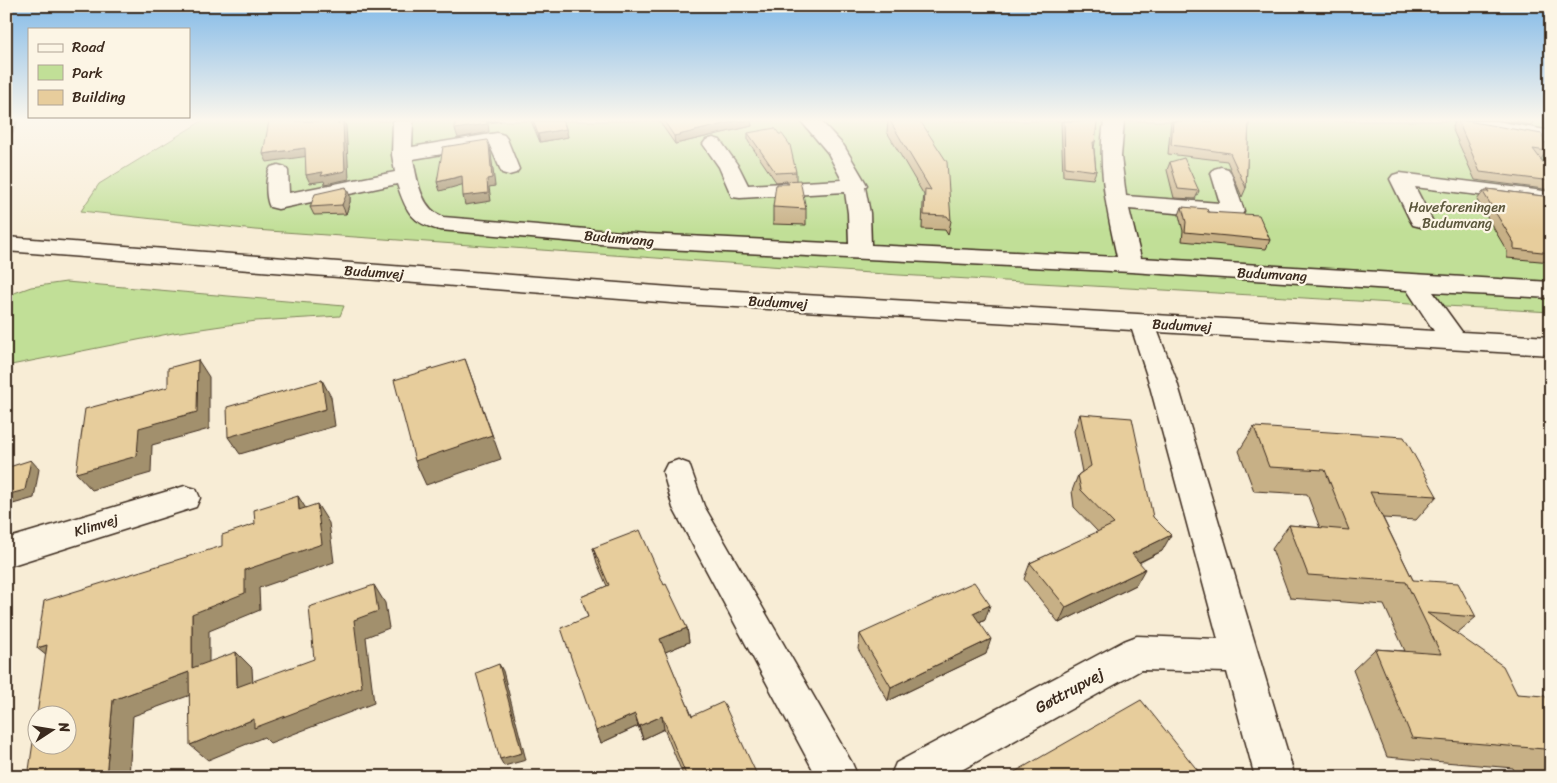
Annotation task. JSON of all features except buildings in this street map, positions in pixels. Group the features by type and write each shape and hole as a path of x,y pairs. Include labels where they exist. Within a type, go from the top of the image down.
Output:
{"street":[{"name":"Budumvang","path":"404,158 404,165 416,206 424,216 440,223 646,241 1131,265 1551,290"},
{"path":"278,171 278,202 431,158"},
{"path":"505,158 509,169"},
{"path":"722,158 729,167 740,192 856,186"},
{"path":"843,158 856,186 860,215 860,252"},
{"path":"1111,158 1117,202 1131,265"},
{"path":"1117,202 1233,211 1221,173"},
{"path":"1421,220 1400,179 1551,198"},
{"name":"Budumvej","path":"6,244 684,296 1551,346"},
{"path":"1414,283 1455,341"},
{"path":"1142,322 1162,379 1275,777"},
{"path":"678,472 689,508 838,777"},
{"name":"Klimvej","path":"6,553 185,498"},
{"name":"Gøttrupvej","path":"910,777 1137,653 1242,656"}],"green space":[{"name":"Haveforeningen Budumvang","path":"142,158 1551,158 1551,312 899,275 255,230 81,211 99,184"},
{"path":"66,282 344,306 340,316 256,321 173,333 6,366 6,296 31,287"}]}
